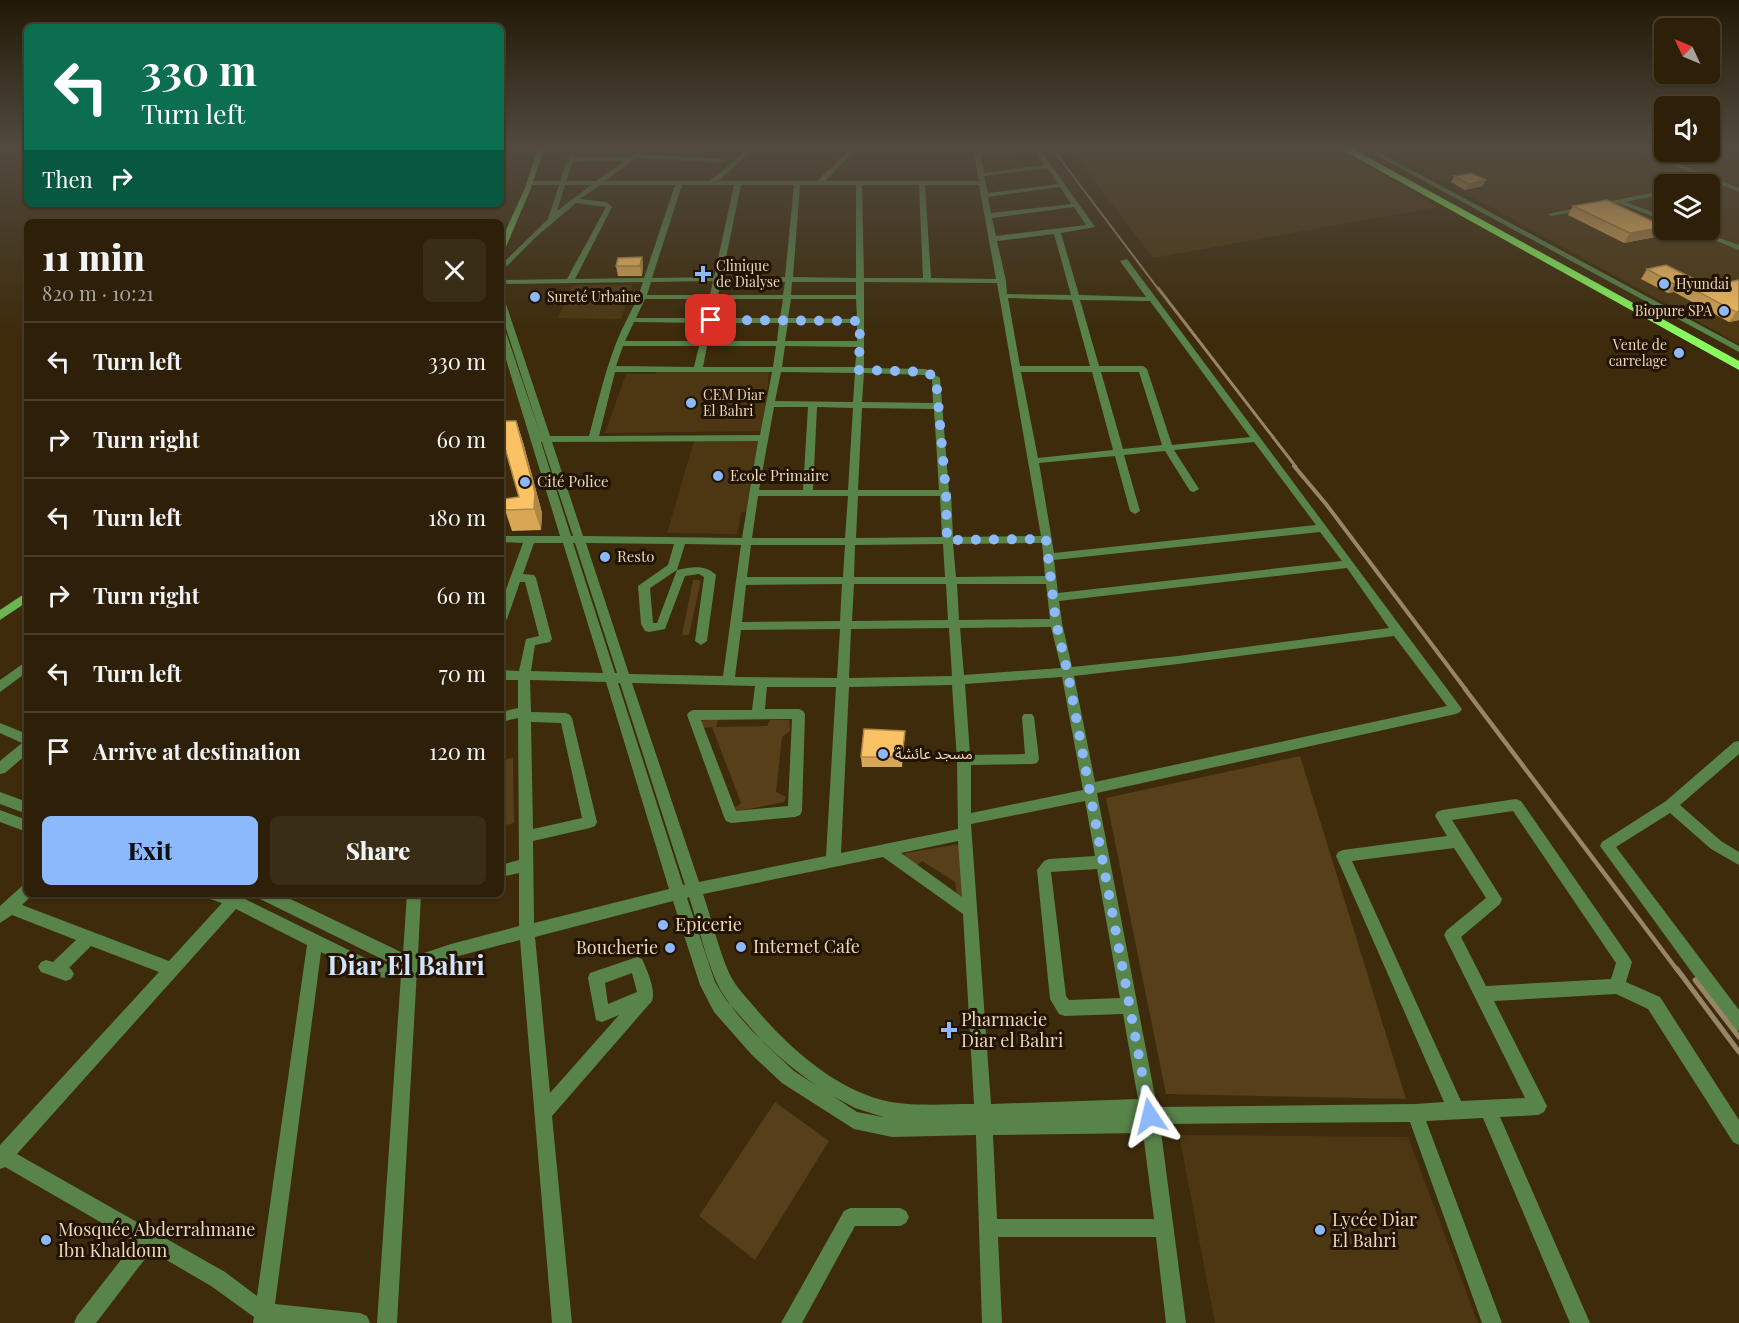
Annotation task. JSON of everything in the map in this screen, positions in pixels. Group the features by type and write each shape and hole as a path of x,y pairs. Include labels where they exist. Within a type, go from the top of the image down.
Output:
{"highway":[{"path":"1456,210 1739,366"},
{"path":"1472,210 1739,356"}],"street":[{"path":"504,242 518,210"},
{"path":"551,218 554,210"},
{"path":"504,266 522,243 563,210"},
{"path":"570,280 608,210"},
{"path":"593,440 611,369 620,343 642,297 670,210"},
{"path":"698,370 711,320 717,279 732,210"},
{"path":"728,681 753,493 781,343 795,210"},
{"path":"833,861 861,344 859,210"},
{"path":"923,210 927,279"},
{"path":"987,210 1002,281 1045,524 1056,623 1068,674 1150,1116 1176,1323"},
{"path":"988,216 1038,210"},
{"path":"993,239 1091,227 1079,210"},
{"path":"1481,210 1739,349"},
{"path":"1551,214 1576,210"},
{"path":"1058,231 1135,511"},
{"path":"1718,240 1739,248"},
{"path":"360,1323 264,1318 218,1279 1,1157 237,897 365,966 389,972 409,964 527,931 678,893 886,850 1089,791 1456,709 1124,261"},
{"path":"504,282 717,279 1002,281"},
{"path":"596,287 622,287 624,280"},
{"path":"1004,296 1152,299"},
{"path":"642,297 861,297"},
{"path":"504,311 541,440 618,677 695,889 723,978 734,997 788,1053 833,1087 865,1104 885,1110 983,1121 1144,1124 1150,1116"},
{"path":"631,320 860,321"},
{"path":"620,343 861,344"},
{"path":"504,352 507,373 541,440"},
{"path":"611,369 859,370 926,372 936,378 964,760 965,827 983,1121 992,1323"},
{"path":"1017,369 1143,369 1168,448 1194,489"},
{"path":"770,404 938,406"},
{"path":"807,493 813,404"},
{"path":"541,440 764,438"},
{"path":"1034,461 1257,439"},
{"path":"753,493 946,493"},
{"path":"1050,558 1323,528"},
{"path":"504,539 850,542 1046,539"},
{"path":"504,611 530,539"},
{"path":"681,540 677,570 661,626 649,628 644,586 677,570 701,570 710,575 701,641"},
{"path":"1053,598 1350,564"},
{"path":"516,578 530,578 546,639 530,642 524,675 527,931 562,1323"},
{"path":"741,581 1052,580"},
{"path":"0,616 24,598"},
{"path":"735,626 1056,623"},
{"path":"504,675 728,681 957,680 1068,674 1396,631"},
{"path":"0,687 24,667"},
{"path":"618,677 678,893 708,985 720,1006 738,1028 788,1077 854,1120 892,1128 983,1121"},
{"path":"758,714 762,681"},
{"path":"504,717 524,714 566,718 591,822 526,837"},
{"path":"758,714 799,714 795,811 731,817 693,715 758,714"},
{"path":"964,760 1032,759 1028,717"},
{"path":"0,728 24,738"},
{"path":"1739,746 1671,805 1607,846 1739,1023"},
{"path":"0,769 24,749"},
{"path":"0,798 24,807"},
{"path":"1150,1116 1415,1113 1538,1106 1452,934 1495,899 1442,816 1516,805 1624,962 1617,986"},
{"path":"1671,805 1716,844 1739,859"},
{"path":"0,816 24,825"},
{"path":"1456,1110 1343,856 1458,841"},
{"path":"886,850 970,911"},
{"path":"1103,862 1049,865 1044,870 1058,999 1065,1008 1130,1006"},
{"path":"504,870 526,865"},
{"path":"24,894 5,912 89,938 172,970"},
{"path":"271,897 409,964"},
{"path":"387,1323 414,897"},
{"path":"56,970 89,938"},
{"path":"264,1318 315,941"},
{"path":"1481,994 1617,986 1654,1003 1739,1136"},
{"path":"543,1114 645,996"},
{"path":"1488,1109 1580,1323"},
{"path":"1415,1113 1492,1323"},
{"path":"791,1323 850,1217 900,1217"},
{"path":"988,1228 1164,1228"},
{"path":"84,1323 149,1239"}],"shaded area":[{"path":"1117,210 1423,210 1153,258"},
{"path":"1495,210 1654,210 1654,240 1720,240 1720,210 1739,210 1739,344"},
{"path":"573,285 632,285 621,319 558,318"},
{"name":"CEM Diar El Bahri","path":"657,370 769,372 763,431 605,433 626,374 655,374"},
{"name":"Ecole Primaire","path":"758,440 748,511 741,512 737,534 667,533 694,441"},
{"path":"693,580 701,580 689,635 682,635"},
{"path":"718,719 716,727 767,726 770,720 789,720 790,731 782,737 776,792 786,797 784,802 734,812 733,809 741,803 712,727 703,728 700,721"},
{"path":"1300,756 1406,1099 1166,1094 1106,798"},
{"path":"513,758 514,823 504,825 504,760"},
{"path":"960,844 966,898 957,896 955,882 922,861 916,866 903,857 906,853"},
{"path":"775,1102 829,1141 755,1260 699,1216"},
{"name":"Lycée Diar El Bahri","path":"1179,1135 1408,1137 1478,1323 1215,1323"}],"building":[{"path":"1581,210 1628,210 1654,222 1654,229 1630,233"},
{"path":"642,257 640,266 616,266 618,258"},
{"path":"1666,265 1708,286 1739,280 1739,311 1736,312 1680,282 1674,284 1647,269"},
{"name":"Cité Police","path":"504,421 516,421 535,492 534,509 505,510 505,499 519,497 504,444"},
{"path":"864,729 905,731 902,757 861,757"}],"railway":[{"path":"1099,210 1159,290"},
{"path":"1158,288 1296,467"},
{"path":"1294,466 1326,504 1466,690"},
{"path":"1465,689 1678,971"},
{"path":"1677,969 1739,1052"},
{"path":"1695,980 1739,1037"}],"place":[{"name":"Clinique de Dialyse","path":"703,274"},
{"name":"Hyundai","path":"1664,284"},
{"name":"Sureté Urbaine","path":"535,297"},
{"name":"Biopure SPA","path":"1724,311"},
{"name":"Vente de carrelage","path":"1679,353"},
{"name":"CEM Diar El Bahri","path":"691,403"},
{"name":"Ecole Primaire","path":"718,476"},
{"name":"Cité Police","path":"525,482"},
{"name":"Resto","path":"605,557"},
{"name":"مسجد عائشة","path":"883,754"},
{"name":"Epicerie","path":"663,925"},
{"name":"Internet Cafe","path":"741,947"},
{"name":"Boucherie","path":"670,948"},
{"name":"Pharmacie Diar el Bahri","path":"949,1030"},
{"name":"Lycée Diar El Bahri","path":"1320,1230"},
{"name":"Mosquée Abderrahmane Ibn Khaldoun","path":"46,1240"}],"district":[{"name":"Diar El Bahri","path":"406,966"}],"route":[{"path":"711,320 860,321 859,370 926,372 936,378 946,493 947,540 1046,539 1056,623 1068,674 1150,1116"}]}
